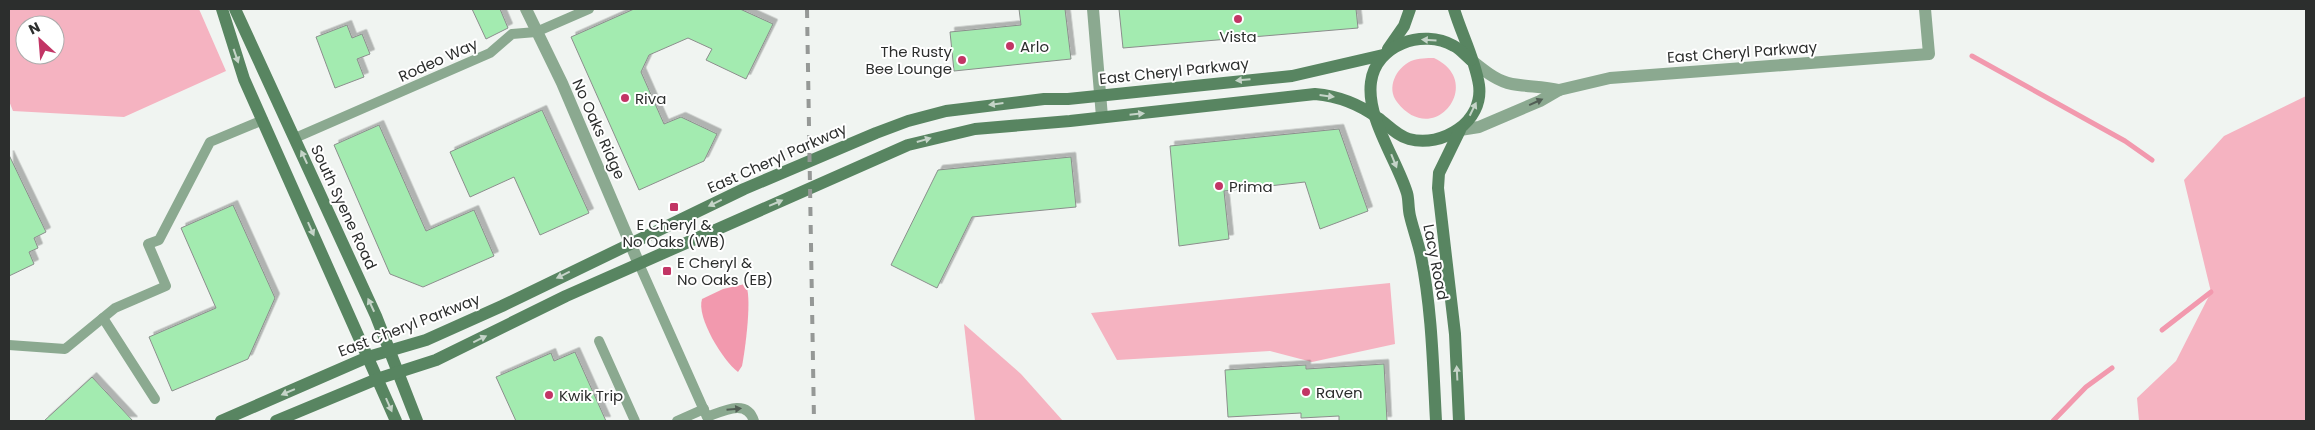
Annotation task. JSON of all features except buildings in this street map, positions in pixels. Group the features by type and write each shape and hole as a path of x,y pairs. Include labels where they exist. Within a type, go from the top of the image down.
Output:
{"street":[{"path":"222,9 244,80 396,421"},
{"name":"South Syene Road","path":"235,9 376,316 417,421"},
{"name":"No Oaks Ridge","path":"526,9 562,83 639,264"},
{"path":"1093,9 1102,117"},
{"path":"1376,116 1370,91 1371,80 1383,55 1404,26 1410,9"},
{"path":"276,421 377,379 436,360 566,296 908,145 975,129 1315,94 1347,100 1376,116 1396,133 1409,139 1436,139 1460,130 1478,100 1479,86 1454,9"},
{"name":"East Cheryl Parkway","path":"1460,130 1479,127 1540,101 1559,90 1632,76 1929,54 1925,9"},
{"path":"1383,55 1392,48 1412,41 1436,40 1454,46 1471,60"},
{"name":"East Cheryl Parkway","path":"221,421 368,357 426,340 744,189 908,121 982,106 1292,76 1383,55"},
{"name":"East Cheryl Parkway","path":"1471,60 1489,75 1511,84 1538,85 1559,90"},
{"name":"Lacy Road","path":"1376,116 1407,194 1409,213 1421,254 1432,342 1436,421"},
{"name":"Lacy Road","path":"1460,130 1439,173 1438,188 1455,334 1460,421"}],"lane":[{"name":"Rodeo Way","path":"295,138 490,53 512,34 536,32 589,9"},
{"path":"9,345 65,349 115,308 166,286 148,244 159,240 210,142 263,120"},
{"path":"639,264 706,413"},
{"path":"103,318 155,399"},
{"path":"599,341 635,421"},
{"path":"677,421 730,407 740,407 749,411 754,421"}],"shaded area":[{"path":"9,9 199,9 226,71 124,117 13,111 9,101"},
{"path":"1434,58 1449,69 1455,82 1455,95 1449,107 1439,116 1426,119 1411,115 1397,102 1392,91 1397,73 1406,64 1417,59"},
{"path":"2306,96 2306,421 2139,421 2137,398 2176,361 2211,292 2184,180 2224,136"},
{"path":"1390,283 1395,344 1312,362 1270,351 1117,360 1091,313"},
{"path":"745,284 748,298 748,323 742,366 738,372 718,349 707,327 701,307 702,299 723,289"},
{"path":"964,324 1021,374 1063,421 975,421"}],"waterway":[{"path":"1972,56 2125,141 2152,160"},
{"path":"2162,330 2211,292"},
{"path":"2053,421 2086,387 2112,368"}],"railway":[{"path":"807,9 814,421"}],"place":[{"name":"Vista","path":"1238,19"},
{"name":"Arlo","path":"1010,46"},
{"name":"The Rusty Bee Lounge","path":"962,60"},
{"name":"Riva","path":"625,98"},
{"name":"Prima","path":"1219,186"},
{"name":"E Cheryl & No Oaks (WB)","path":"674,207"},
{"name":"E Cheryl & No Oaks (EB)","path":"667,271"},
{"name":"Raven","path":"1306,392"},
{"name":"Kwik Trip","path":"549,395"}]}
